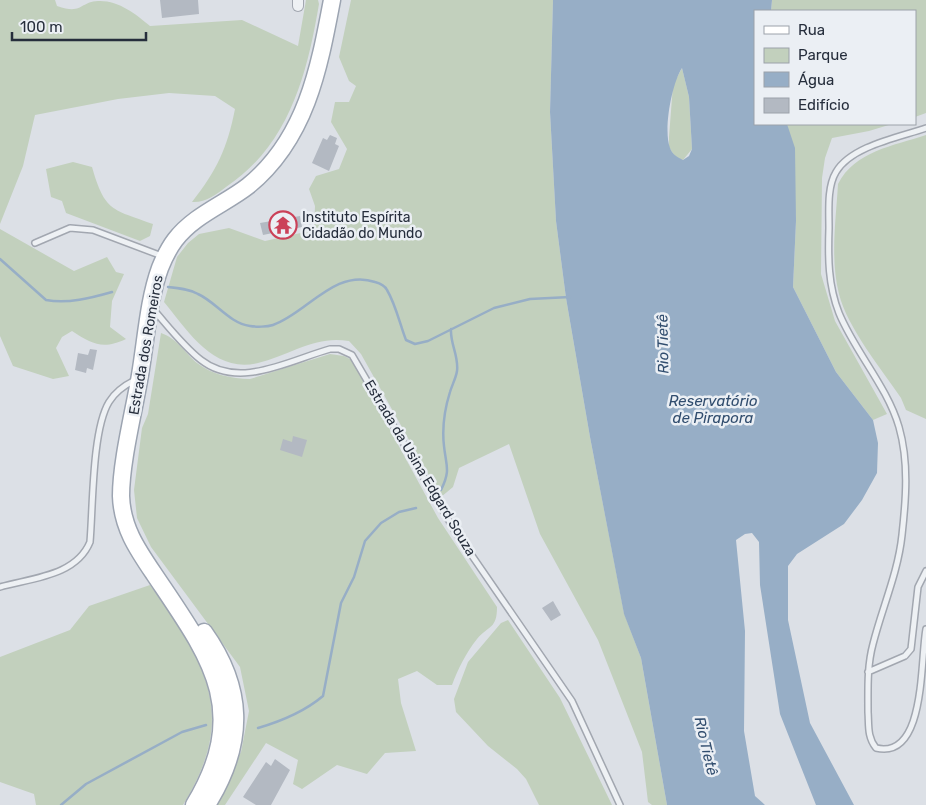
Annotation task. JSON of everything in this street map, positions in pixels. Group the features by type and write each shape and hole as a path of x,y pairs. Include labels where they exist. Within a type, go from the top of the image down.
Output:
{"main road":[{"name":"Estrada dos Romeiros","path":"194,805 210,777 219,750 222,718 220,699 213,672 198,641 126,527 121,495 156,280 174,241 196,220 247,186 260,175 274,161 291,137 314,84 332,0"},
{"name":"Estrada dos Romeiros","path":"150,567 185,606 208,638 219,655 230,682 236,716 235,737 226,768 207,805"}],"lane":[{"path":"926,128 871,146 853,155 836,172 830,196 828,254 832,294 847,330 885,396 898,425 904,451 906,483 900,556 872,646 868,672 871,742 876,748 894,748 910,735 923,701 923,644 926,629"},
{"path":"35,243 70,228 93,230 165,257"},
{"name":"Estrada da Usina Edgard Souza","path":"152,308 200,360 230,372 257,372 330,349 339,349 352,355 455,531 572,701 620,805"},
{"path":"0,587 66,569 86,551 90,542 94,473 105,412 108,403 119,390 140,377"},
{"path":"868,672 905,656 911,649 918,587 926,571"}],"green space":[{"path":"0,0 55,0 57,6 72,9 87,3 105,1 120,5 150,26 242,20 298,46 306,0 318,0 319,4 301,82 292,106 280,129 265,151 248,170 218,193 206,200 192,202 208,180 220,158 235,109 215,96 169,93 118,99 35,115 23,166 0,224"},
{"path":"351,0 553,0 550,112 556,221 566,298 590,437 624,613 641,658 667,805 652,805 648,802 642,752 598,640 540,534 509,444 459,468 453,487 441,497 361,354 349,341 329,340 297,349 273,359 242,365 228,362 215,356 203,347 192,337 164,302 177,257 188,243 199,234 229,228 265,241 314,230 315,206 309,189 316,176 339,169 347,149 331,122 335,102 349,102 356,86 349,81 339,57"},
{"path":"772,0 926,0 926,113 916,117 916,10 771,10"},
{"path":"682,68 689,97 692,149 683,160 675,157 669,147 673,85"},
{"path":"787,125 889,125 832,138 825,158 822,178 821,274 835,321 887,414 873,420 836,372 793,287 796,221"},
{"path":"926,135 926,419 906,410 901,398 849,320 843,307 836,281 834,253 838,184 845,173 854,164 876,151"},
{"path":"73,162 92,167 101,193 112,207 153,224 150,236 140,241 66,213 62,201 51,197 46,169"},
{"path":"0,229 74,271 107,257 116,272 124,274 112,301 110,327 126,339 104,345 92,342 72,331 62,337 56,348 69,376 53,379 13,366 0,336"},
{"path":"161,333 176,342 192,359 203,367 215,373 236,378 250,379 330,354 344,356 352,360 438,518 497,607 494,623 473,644 452,685 437,685 417,671 398,679 401,703 416,751 385,753 367,774 337,765 302,789 293,784 298,760 266,743 225,805 211,805 241,752 249,711 240,667 151,547 137,518 134,490 142,428 148,414"},
{"path":"150,585 187,640 200,665 208,691 212,716 209,743 200,773 183,805 36,805 34,794 0,782 0,657 70,630 89,606"},
{"path":"508,620 560,698 612,805 539,805 526,779 517,769 488,746 456,712 454,699 468,662 501,623"}],"water":[{"name":"Reservatório de Pirapora","path":"553,0 772,0 771,10 754,10 754,125 787,125 795,148 796,221 793,287 836,372 873,420 878,443 877,473 862,500 844,524 797,554 788,566 788,620 810,723 854,805 816,805 780,714 760,585 759,542 752,533 745,534 736,540 745,631 744,731 755,796 765,805 667,805 641,658 624,614 590,437 566,298 556,221 550,112","holes":["682,68 689,97 692,149 689,156 683,160 671,150 668,140 668,119 672,95"]}],"building":[{"path":"160,0 198,0 199,14 162,18"},
{"path":"330,135 337,138 335,144 339,146 329,171 312,163 323,138 327,140"},
{"path":"300,216 302,227 263,235 260,223"},
{"path":"90,349 97,350 93,370 87,368 86,373 75,370 78,353 88,355"},
{"path":"293,436 307,440 302,457 280,450 283,439 292,442"},
{"path":"553,601 561,615 551,621 542,608"},
{"path":"275,759 290,770 271,805 256,805 243,797 266,762 271,766"}],"waterway":[{"path":"0,259 46,300 71,301 112,292"},
{"path":"168,287 195,292 236,321 250,326 262,327 273,325 285,319 321,294 347,281 360,279 375,282 386,289 393,302 406,340 415,344 428,341 494,308 530,299 570,297"},
{"path":"441,490 447,473 443,439 444,419 448,398 457,371 457,360 451,329"},
{"path":"258,728 292,715 308,707 323,696 341,603 354,577 365,541 381,523 399,512 416,508"},
{"path":"61,805 86,784 182,732 206,725"}],"place":[{"name":"Instituto Espírita Cidadão do Mundo","path":"283,225"}],"water label":[{"name":"Rio Tietê","path":"663,344"},
{"name":"Rio Tietê","path":"706,746"}]}
